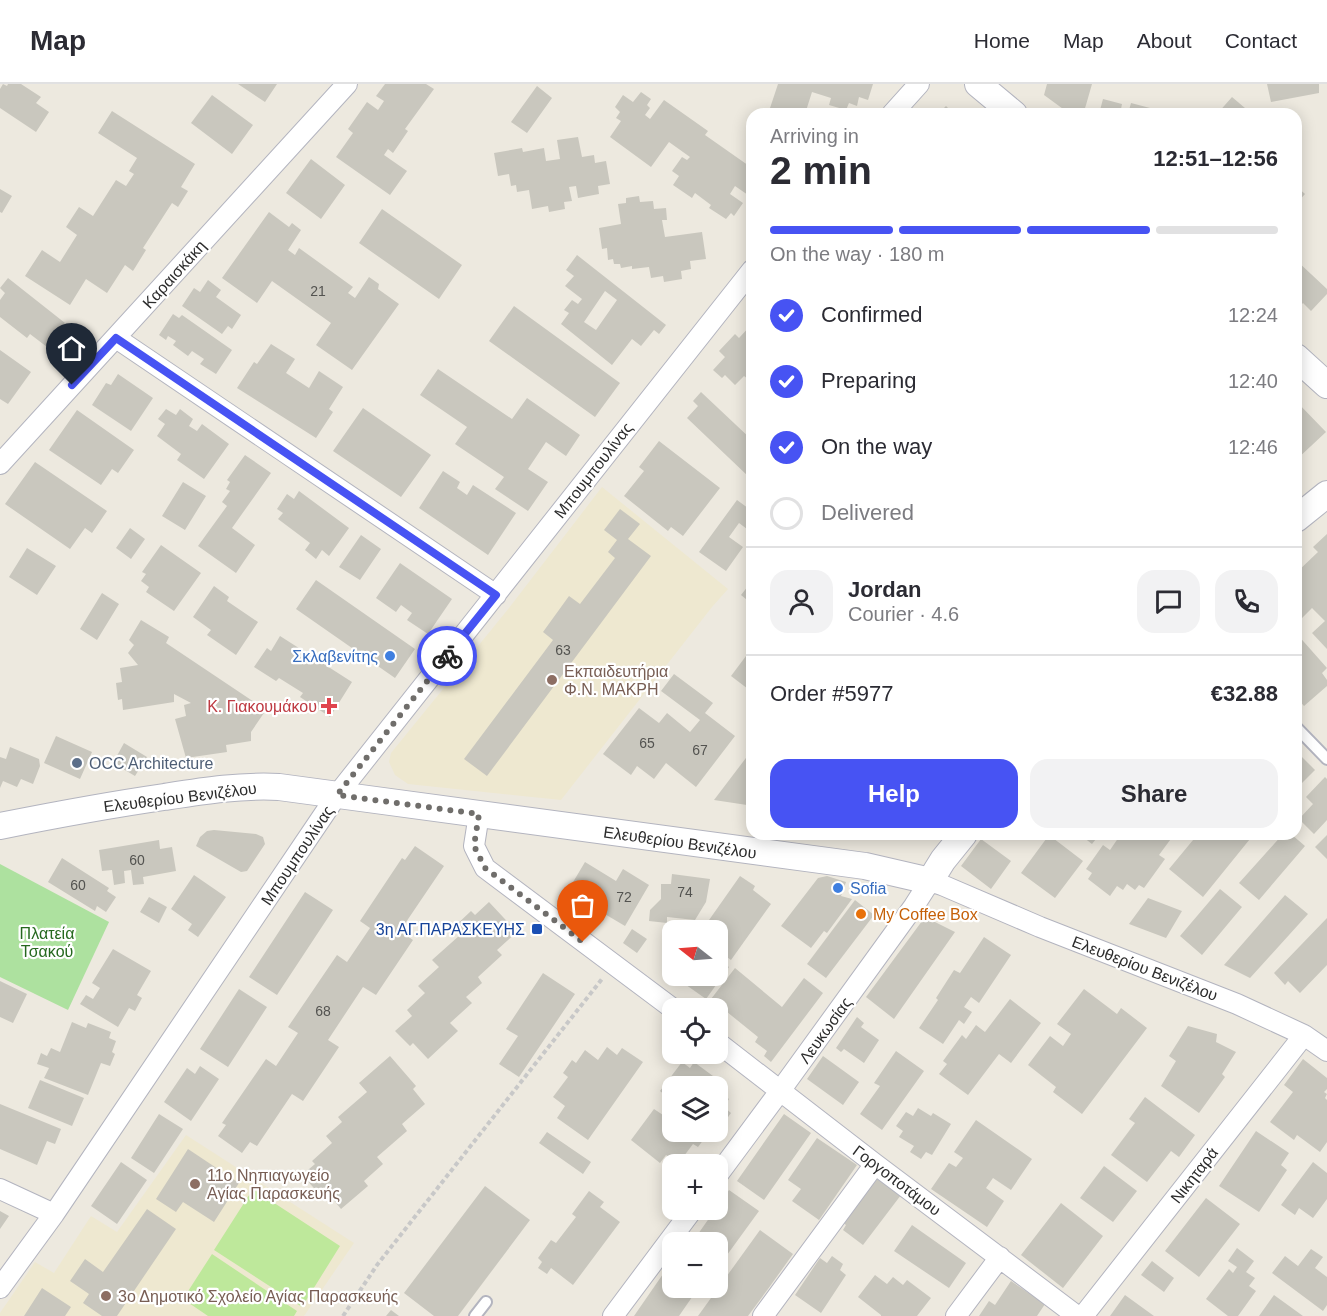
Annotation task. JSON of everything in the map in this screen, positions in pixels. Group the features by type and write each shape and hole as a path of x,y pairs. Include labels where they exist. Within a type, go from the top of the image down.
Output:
{"street":[{"name":"Καραισκάκη","path":"0,464 347,84"},
{"path":"897,108 919,84"},
{"path":"978,84 1007,108"},
{"name":"Μπουμπουλίνας","path":"0,1288 54,1214 337,795 746,281"},
{"path":"116,338 496,595"},
{"path":"1302,362 1327,385"},
{"path":"1302,514 1327,494"},
{"name":"Ελευθερίου Βενιζέλου","path":"0,826 97,807 221,789 279,787 865,866 942,885 1040,927 1237,1004 1304,1035 1327,1052"},
{"path":"479,814 474,846 485,868 662,1001"},
{"path":"930,881 959,840"},
{"name":"Λευκωσίας","path":"728,1161 930,881"},
{"name":"Νικηταρά","path":"1083,1316 1304,1035"},
{"name":"Γοργοποτάμου","path":"728,1051 1077,1316"},
{"path":"763,1316 875,1164"},
{"path":"0,1189 54,1214"},
{"path":"613,1316 685,1220"},
{"path":"956,1316 1000,1257"}],"lane":[{"path":"1302,733 1327,759"},
{"path":"475,1316 486,1302"}],"path":[{"path":"343,1316 377,1265 613,965"}],"shaded area":[{"name":"Εκπαιδευτήρια Φ.Ν. ΜΑΚΡΗ","path":"602,487 728,589 561,800 408,784 395,775 389,762 391,753 509,608"},
{"path":"186,1135 354,1243 304,1316 0,1316 35,1262 54,1273 91,1216 117,1232"}],"green space":[{"name":"Πλατεία Τσακού","path":"0,864 109,922 68,1010 0,977"},
{"path":"253,1189 340,1246 302,1307 214,1250"},
{"path":"212,1254 297,1311 294,1316 208,1316 183,1299"}],"building":[{"path":"3,84 7,86 8,84 21,84 41,97 36,103 49,112 36,132 0,108 0,89"},
{"path":"238,84 277,84 265,102"},
{"path":"385,84 426,84 434,89 405,129 408,131 393,153 388,149 384,155 407,171 390,195 336,157 353,133 348,129 367,102 378,110 384,101 376,96"},
{"path":"778,84 873,84 868,100 859,97 857,106 849,103 847,108 829,105 831,98 812,92 807,108 770,108"},
{"path":"1047,84 1092,84 1085,108 1062,108 1044,95"},
{"path":"1267,84 1319,84 1319,93 1271,102"},
{"path":"537,86 552,98 527,133 511,122"},
{"path":"641,92 651,99 647,105 650,108 645,115 650,119 664,100 708,131 705,135 746,164 746,194 735,186 730,194 743,203 734,216 731,213 726,219 709,208 711,205 695,193 692,198 673,185 679,176 672,171 682,157 687,160 690,157 669,142 651,167 610,137 621,121 616,118 620,112 615,107 623,95 633,102"},
{"path":"212,95 253,125 232,154 191,123"},
{"path":"1232,97 1245,108 1222,108"},
{"path":"1103,99 1122,104 1121,108 1101,108"},
{"path":"1131,103 1150,108 1130,108"},
{"path":"112,111 195,164 181,187 188,191 178,207 172,203 143,248 146,250 133,271 125,265 107,293 86,279 70,305 25,276 42,250 60,262 77,235 66,227 79,207 93,216 116,180 126,186 134,174 129,171 137,158 98,133"},
{"path":"578,137 582,157 594,155 595,163 606,161 610,184 598,186 599,194 578,198 576,186 569,187 572,201 564,202 565,209 549,212 548,206 532,209 529,190 517,192 516,185 511,186 509,174 498,176 494,153 522,148 523,152 544,148 546,161 560,159 557,140"},
{"path":"311,159 345,185 321,219 286,193"},
{"path":"0,189 12,196 2,213 0,212"},
{"path":"639,196 640,202 653,201 654,209 666,208 667,220 662,220 665,237 702,232 706,259 690,261 691,269 681,271 682,279 664,282 663,276 651,278 649,267 621,268 620,264 614,264 613,259 608,260 607,248 602,249 599,228 621,224 618,204 626,203 626,198"},
{"path":"382,209 462,265 439,299 359,243"},
{"path":"269,212 289,227 292,223 301,230 288,250 295,255 299,248 353,287 348,293 355,298 369,277 379,284 378,289 399,304 352,370 316,345 331,323 272,281 257,303 222,278"},
{"path":"577,255 666,325 659,334 654,330 641,346 632,339 612,365 561,324 569,313 564,310 572,300 578,304 582,299 565,286 574,276 566,270","holes":["605,291 617,300 596,330 584,322"]},
{"path":"1302,266 1327,289 1327,294 1311,311 1303,303"},
{"path":"8,278 65,323 47,347 30,334 27,338 0,317 0,300 5,293 0,288"},
{"path":"208,280 221,290 216,297 241,315 232,329 228,326 222,334 182,306 194,288 200,292"},
{"path":"514,306 620,383 595,417 489,341"},
{"path":"173,314 179,318 182,315 232,350 216,374 200,364 204,359 192,351 188,356 173,345 176,341 168,336 166,340 159,335"},
{"path":"746,330 746,378 744,376 735,385 725,375 722,378 713,370 725,357 719,351 735,334 739,338"},
{"path":"271,344 295,359 286,373 309,388 319,371 343,387 329,409 333,412 316,438 237,388 254,362 257,364"},
{"path":"0,350 31,372 8,404 0,399"},
{"path":"438,369 512,419 527,398 580,435 566,456 546,442 528,469 548,482 528,511 495,489 504,477 455,444 467,427 420,395"},
{"path":"118,374 153,398 131,431 92,405 106,383 111,385"},
{"path":"701,392 746,434 746,474 687,418 698,406 693,401"},
{"path":"1302,407 1326,432 1302,454"},
{"path":"363,408 431,455 401,497 333,451"},
{"path":"166,409 176,415 180,409 193,419 189,426 197,431 202,424 229,444 204,479 177,460 181,454 157,436 165,424 158,419"},
{"path":"77,410 134,450 118,473 112,469 101,485 49,450"},
{"path":"659,441 720,488 683,536 671,527 668,531 624,496 644,471 639,467"},
{"path":"245,455 271,473 232,528 255,545 236,573 198,546 227,506 222,502 230,491 226,489 230,482 227,480"},
{"path":"35,462 107,511 92,533 85,528 70,549 5,504"},
{"path":"443,471 460,482 457,488 467,495 473,485 516,513 488,555 419,508"},
{"path":"183,482 206,496 185,530 162,516"},
{"path":"299,491 349,528 329,556 322,550 316,559 305,550 310,543 278,519 283,513 277,509 287,494 294,499"},
{"path":"737,500 746,507 746,528 739,523 729,537 743,547 726,571 699,552"},
{"path":"620,509 640,524 628,539 651,556 487,776 464,759 553,640 543,632 569,596 580,604 615,558 608,552 617,540 604,530"},
{"path":"130,528 145,539 131,559 116,548"},
{"path":"1327,534 1327,649 1312,633 1325,621 1312,608 1302,618 1302,567 1318,552 1313,547"},
{"path":"361,535 381,549 360,580 339,567"},
{"path":"161,545 201,573 174,611 146,592 149,587 141,581 146,574 142,572"},
{"path":"27,548 56,566 37,595 9,577"},
{"path":"400,563 452,599 428,634 407,620 412,613 401,605 396,612 376,598"},
{"path":"316,580 415,649 395,678 296,609"},
{"path":"214,586 229,597 227,601 258,622 236,655 207,635 211,630 193,617"},
{"path":"746,589 746,599 741,595"},
{"path":"102,593 119,604 97,640 80,629"},
{"path":"141,620 169,637 166,643 266,710 251,732 251,741 226,745 227,752 186,758 175,719 186,716 184,705 191,703 174,694 174,702 123,710 122,699 118,700 116,683 122,682 120,668 138,665 128,653 134,645 129,640"},
{"path":"280,636 352,682 330,717 300,697 303,693 279,678 276,681 254,667 267,648 271,651"},
{"path":"1302,640 1327,668 1322,673 1327,680 1327,686 1304,706 1302,704"},
{"path":"746,656 746,687 731,676"},
{"path":"674,674 713,703 705,713 735,736 696,787 666,763 654,779 637,766 631,775 603,754 639,708 659,723 667,713 690,732 700,720 661,691"},
{"path":"56,736 92,752 80,779 44,763"},
{"path":"124,743 147,757 135,776 113,763"},
{"path":"10,747 39,759 40,766 33,784 21,779 17,787 3,781 0,788 0,757 6,759"},
{"path":"1302,757 1315,770 1302,783"},
{"path":"746,758 746,805 714,800"},
{"path":"1325,777 1327,779 1327,820 1314,834 1302,822 1302,816 1313,804 1306,797"},
{"path":"207,831 256,834 263,837 265,844 247,871 241,872 196,846 200,837"},
{"path":"1327,835 1327,859 1315,847"},
{"path":"159,840 160,849 172,847 176,871 143,877 144,884 133,885 131,870 124,871 125,883 114,885 112,870 102,871 99,850"},
{"path":"980,840 1011,861 991,889 961,866"},
{"path":"1045,840 1056,840 1083,861 1055,898 1021,873"},
{"path":"1117,840 1170,840 1159,855 1165,859 1144,888 1139,885 1135,890 1127,884 1123,890 1117,886 1110,896 1088,879 1092,873 1086,869 1103,845 1110,850"},
{"path":"1193,840 1249,840 1203,897 1169,869"},
{"path":"1278,840 1298,840 1305,846 1259,900 1239,883"},
{"path":"415,846 444,866 400,931 413,940 376,995 363,987 328,1040 339,1047 303,1101 292,1094 257,1146 250,1142 242,1153 218,1136 226,1125 222,1123 266,1059 276,1066 298,1033 288,1027 337,955 347,962 370,928 360,921 402,858 405,860"},
{"path":"62,858 109,888 107,891 116,897 106,912 97,906 95,911 48,882"},
{"path":"585,862 616,881 623,869 649,885 625,926 598,910 591,922 560,904"},
{"path":"672,874 710,879 706,902 695,920 667,917 667,920 662,920 662,922 649,921 650,910 661,899 661,884 671,884"},
{"path":"194,875 226,897 198,937 188,930 192,924 171,909"},
{"path":"740,876 755,886 753,890 771,904 731,960 728,958 728,920 709,920"},
{"path":"827,876 846,882 841,896 852,899 827,933 824,931 811,948 781,926 818,878"},
{"path":"1220,889 1242,907 1202,955 1180,936"},
{"path":"305,892 333,910 277,995 249,977"},
{"path":"1285,895 1308,914 1250,978 1224,965"},
{"path":"149,897 167,907 159,923 140,912"},
{"path":"1148,898 1182,911 1166,938 1129,924"},
{"path":"855,900 874,915 826,978 807,964"},
{"path":"489,902 517,932 497,950 502,955 478,977 482,983 466,997 472,1003 450,1023 458,1031 428,1059 413,1043 410,1046 395,1031 412,1016 407,1010 425,993 418,986 439,967 432,960 460,935 453,928 471,911 475,915"},
{"path":"925,917 955,932 894,1019 866,997"},
{"path":"1327,918 1327,965 1300,993 1288,981 1285,985 1274,973"},
{"path":"632,929 647,939 637,953 623,943"},
{"path":"984,937 1011,955 979,1003 971,997 964,1007 972,1012 964,1024 959,1020 943,1044 919,1028 938,1000 936,998 954,970 960,973"},
{"path":"113,949 151,971 137,995 142,998 135,1011 129,1008 118,1027 80,1004 86,995 93,999 100,988 92,983"},
{"path":"735,968 782,1007 804,978 823,993 771,1062 764,1056 767,1051 755,1042 758,1037 728,1013 728,998 712,998 721,986 728,986 728,977"},
{"path":"543,973 575,994 519,1077 499,1064 518,1036 506,1029"},
{"path":"0,981 27,994 13,1023 0,1017"},
{"path":"688,986 715,986 705,998"},
{"path":"239,989 267,1007 228,1067 200,1049"},
{"path":"1084,989 1117,1014 1121,1008 1147,1028 1082,1114 1053,1092 1056,1087 1028,1065 1050,1036 1063,1046 1071,1034 1057,1024"},
{"path":"1010,999 1041,1023 1011,1063 999,1054 968,1095 939,1074 947,1064 943,1061 962,1035 966,1039 976,1025 985,1032"},
{"path":"857,1017 864,1023 861,1027 879,1040 864,1063 844,1049 841,1052 836,1048"},
{"path":"72,1022 86,1028 88,1023 111,1032 109,1038 116,1041 112,1052 115,1054 110,1066 101,1063 88,1095 44,1078 49,1068 37,1064 41,1053 47,1056 51,1048 60,1052"},
{"path":"1188,1026 1217,1034 1216,1042 1236,1052 1222,1074 1225,1077 1199,1113 1161,1086 1176,1061 1169,1056"},
{"path":"607,1047 617,1055 622,1048 643,1062 588,1140 557,1118 565,1106 553,1097 568,1077 563,1073 572,1060 576,1063 585,1050 598,1060"},
{"path":"896,1051 924,1071 882,1130 860,1114 880,1086 874,1083"},
{"path":"390,1056 416,1086 413,1089 425,1104 402,1124 407,1131 377,1157 383,1164 364,1181 368,1186 341,1209 328,1193 323,1198 302,1175 315,1164 312,1161 332,1143 326,1136 342,1122 338,1117 367,1092 359,1083"},
{"path":"823,1056 859,1082 843,1105 807,1079"},
{"path":"1303,1059 1327,1078 1327,1089 1324,1092 1327,1094 1325,1098 1327,1100 1327,1142 1320,1152 1297,1135 1294,1140 1270,1122 1293,1092 1284,1085"},
{"path":"680,1064 690,1068 693,1064 697,1064 713,1076 671,1076"},
{"path":"200,1066 219,1079 191,1121 164,1102 187,1068 195,1074"},
{"path":"40,1080 84,1098 72,1126 28,1108"},
{"path":"1145,1097 1195,1135 1179,1157 1171,1151 1147,1182 1111,1155 1135,1123 1129,1119"},
{"path":"0,1104 61,1129 55,1144 47,1141 37,1165 0,1149"},
{"path":"918,1108 931,1116 933,1113 951,1124 932,1155 926,1152 921,1159 910,1152 914,1146 899,1137 903,1131 896,1126 906,1112 913,1116"},
{"path":"654,1109 662,1114 662,1142 702,1142 698,1147 693,1144 686,1154 662,1154 660,1163 631,1140"},
{"path":"159,1114 183,1129 154,1173 131,1158"},
{"path":"784,1114 811,1133 764,1200 737,1181"},
{"path":"976,1120 1032,1159 1011,1190 993,1178 986,1188 1004,1201 987,1227 931,1189 949,1163 956,1167 963,1158 954,1152"},
{"path":"1256,1131 1289,1153 1281,1165 1287,1170 1259,1212 1219,1186"},
{"path":"547,1132 591,1162 583,1174 539,1143"},
{"path":"817,1138 857,1165 819,1220 792,1201 801,1189 788,1180"},
{"path":"188,1149 239,1183 214,1222 183,1202 176,1212 156,1199"},
{"path":"121,1162 147,1180 117,1224 91,1206"},
{"path":"1313,1162 1327,1173 1327,1199 1313,1218 1299,1208 1295,1215 1281,1205"},
{"path":"1104,1166 1137,1191 1113,1222 1080,1198"},
{"path":"878,1177 901,1195 863,1245 843,1230 846,1225 842,1222"},
{"path":"485,1186 530,1220 458,1316 434,1316 404,1293"},
{"path":"589,1191 604,1202 600,1207 620,1222 573,1285 551,1268 547,1274 538,1268 542,1262 538,1258 551,1240 556,1243 576,1217 572,1214"},
{"path":"728,1191 759,1211 728,1254 728,1232 699,1232 708,1220 728,1220"},
{"path":"1206,1198 1240,1224 1199,1277 1165,1251"},
{"path":"1061,1203 1103,1236 1063,1288 1021,1255"},
{"path":"147,1209 176,1229 117,1316 102,1316 83,1303 89,1294 70,1281 85,1259 103,1272"},
{"path":"0,1211 9,1216 0,1229"},
{"path":"912,1225 966,1263 949,1288 894,1251"},
{"path":"760,1230 793,1254 748,1316 698,1316 711,1298 728,1298 728,1274"},
{"path":"1237,1248 1254,1261 1246,1272 1255,1278 1249,1286 1256,1291 1238,1316 1228,1316 1206,1299 1229,1269 1233,1273 1237,1267 1228,1261"},
{"path":"1311,1249 1323,1257 1315,1268 1327,1277 1327,1305 1323,1311 1272,1273 1285,1256 1298,1266"},
{"path":"832,1256 843,1264 840,1270 846,1275 821,1313 795,1295 820,1258 827,1263"},
{"path":"1152,1261 1174,1278 1164,1292 1141,1275"},
{"path":"662,1275 662,1298 691,1298 679,1316 634,1316"},
{"path":"875,1275 887,1284 893,1277 903,1285 907,1280 931,1298 917,1316 881,1316 858,1297"},
{"path":"1011,1281 1045,1304 1037,1316 979,1316 989,1301 995,1305"},
{"path":"42,1288 71,1307 65,1316 24,1316"},
{"path":"1125,1295 1154,1316 1110,1316"},
{"path":"1274,1295 1303,1316 1259,1316"},
{"path":"391,1310 399,1316 386,1316"}],"way so far":[{"path":"447,656 337,795 479,814 474,846 485,868 583,942"}],"place":[{"name":"Σκλαβενίτης","path":"390,656"},
{"name":"Εκπαιδευτήρια Φ.Ν. ΜΑΚΡΗ","path":"552,680"},
{"name":"Κ. Γιακουμάκου","path":"329,706"},
{"name":"OCC Architecture","path":"77,763"},
{"name":"Sofia","path":"838,888"},
{"name":"My Coffee Box","path":"861,914"},
{"name":"3η ΑΓ.ΠΑΡΑΣΚΕΥΗΣ","path":"537,929"},
{"name":"11ο Νηπιαγωγείο Αγίας Παρασκευής","path":"195,1184"},
{"name":"3ο Δημοτικό Σχολείο Αγίας Παρασκευής","path":"106,1296"}],"route":[{"path":"72,385 116,338 496,595 447,656"}]}
